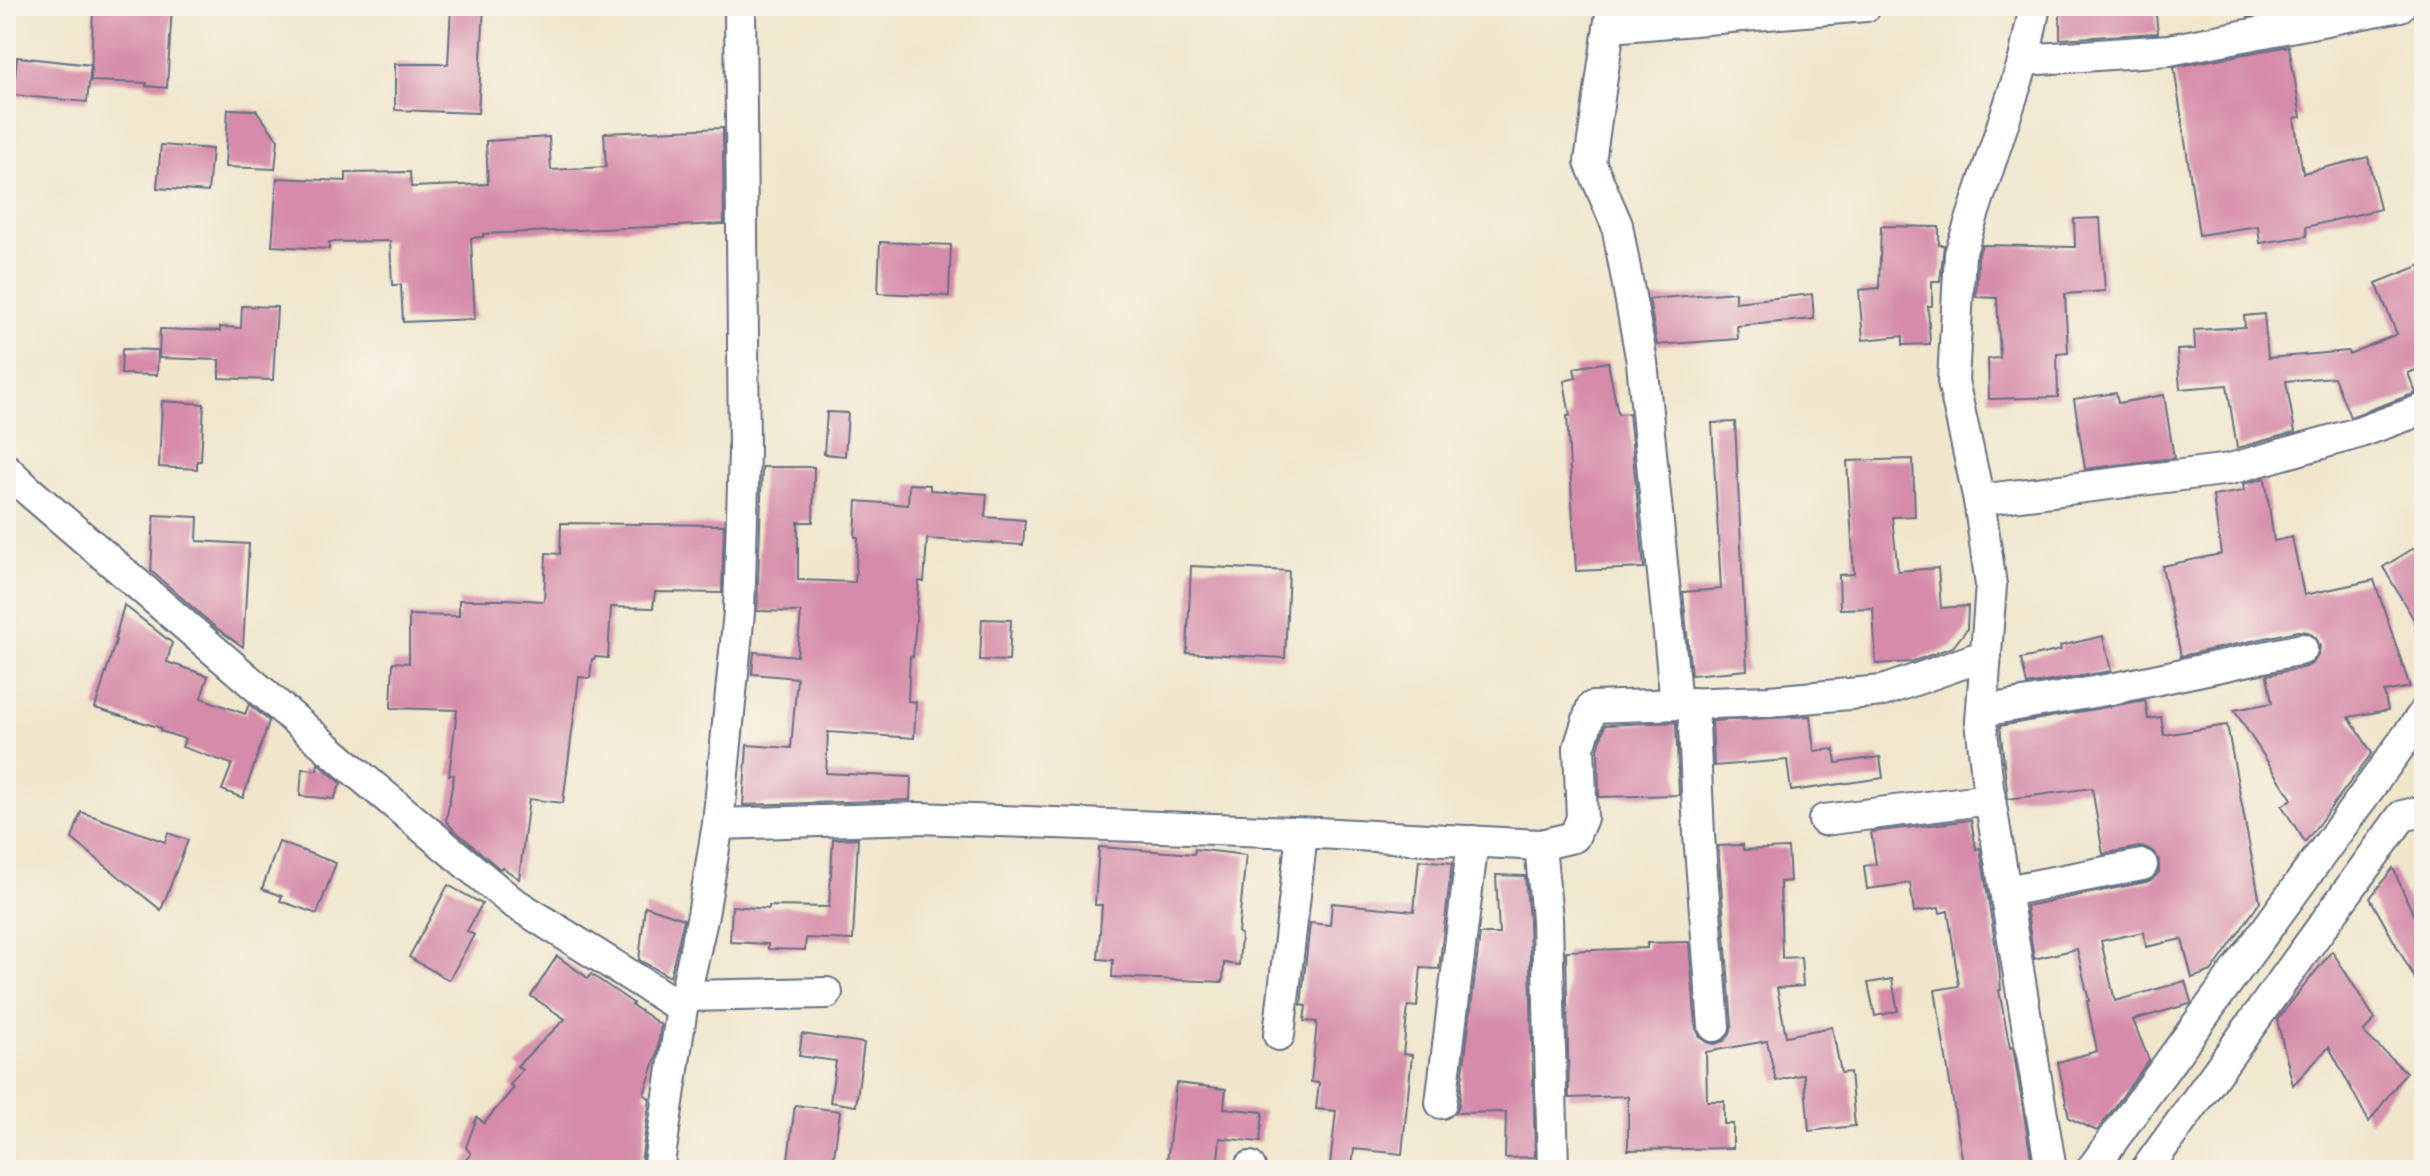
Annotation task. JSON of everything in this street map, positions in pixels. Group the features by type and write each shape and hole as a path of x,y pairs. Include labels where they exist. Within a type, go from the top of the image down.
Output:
{"street":[{"path":"658,1170 684,1002 718,824 739,612 743,484 740,6"},
{"path":"1714,1026 1699,835 1642,362 1617,225 1590,162 1611,16 1866,6"},
{"path":"2035,6 2024,60 1960,254 1953,381 1979,500 1991,585 1982,711 1990,799 2051,1170"},
{"path":"2024,60 2169,50 2400,6"},
{"path":"1979,500 2230,469 2358,433 2424,409"},
{"path":"6,469 333,752 511,901 684,1002 827,993"},
{"path":"1982,711 2111,689 2302,649"},
{"path":"718,824 918,818 1540,845 1574,837 1582,818 1579,748 1592,707 1769,701 1883,691 1986,655"},
{"path":"2091,1170 2424,713"},
{"path":"1824,820 1990,799"},
{"path":"2146,1170 2402,816 2424,811"},
{"path":"1279,1035 1302,833"},
{"path":"1441,1103 1473,841"},
{"path":"1540,845 1547,919 1553,1170"},
{"path":"2006,891 2142,865"}],"building":[{"path":"93,6 172,6 167,88 146,86 147,83 91,81"},
{"path":"451,6 484,6 478,113 395,110 395,64 448,64"},
{"path":"2060,6 2155,6 2158,33 2060,39"},
{"path":"2246,6 2284,6 2284,10 2248,17"},
{"path":"2289,46 2301,117 2294,118 2303,173 2368,157 2380,209 2306,227 2307,236 2260,243 2258,226 2199,235 2174,67"},
{"path":"17,57 91,65 87,102 13,95"},
{"path":"228,109 256,110 278,140 275,169 225,167"},
{"path":"723,128 724,224 483,234 483,237 471,238 475,319 403,322 401,285 392,285 390,241 329,242 329,249 272,246 277,178 346,181 346,173 410,172 411,187 488,184 486,141 549,137 551,170 606,167 604,133"},
{"path":"161,145 212,149 208,192 157,188"},
{"path":"2100,218 2105,291 2065,294 2068,353 2057,354 2058,397 1989,399 1988,359 2000,358 1997,298 1976,297 1978,257 1982,245 2075,247 2074,219"},
{"path":"1881,226 1939,227 1939,245 1944,245 1940,281 1932,281 1932,306 1928,306 1930,344 1903,345 1903,336 1863,340 1859,290 1879,288"},
{"path":"880,242 951,245 949,296 878,293"},
{"path":"2424,264 2424,367 2408,373 2416,393 2350,417 2334,377 2286,381 2295,432 2237,448 2227,385 2180,389 2177,350 2195,349 2194,330 2245,327 2244,316 2264,314 2268,358 2348,351 2349,354 2397,334 2376,283"},
{"path":"1735,292 1735,302 1812,294 1814,319 1737,326 1738,339 1657,345 1649,299"},
{"path":"242,306 277,307 273,380 219,378 219,360 159,358 160,329 220,331 220,327 241,328"},
{"path":"122,349 158,350 157,375 121,374"},
{"path":"1608,362 1618,414 1629,413 1644,568 1576,571 1567,416 1570,416 1564,381 1576,378 1574,368"},
{"path":"2116,393 2118,403 2164,395 2174,458 2085,469 2074,399"},
{"path":"162,401 204,404 201,461 197,461 197,469 159,467"},
{"path":"827,412 848,413 845,456 824,454"},
{"path":"1735,422 1747,670 1691,675 1683,592 1721,589 1712,423"},
{"path":"1913,459 1915,516 1892,517 1898,571 1938,568 1941,608 1968,606 1967,629 1953,647 1911,662 1876,664 1873,608 1840,609 1839,575 1854,574 1847,461"},
{"path":"762,467 814,467 813,522 798,522 798,580 855,582 857,501 908,505 909,484 930,485 930,490 987,494 985,517 1025,520 1023,545 927,539 924,582 919,581 913,657 910,656 908,701 916,702 914,738 828,732 826,773 911,777 910,800 743,805 747,745 791,748 797,678 752,674 754,652 797,656 801,612 757,611"},
{"path":"2265,478 2274,541 2292,537 2304,595 2374,580 2410,687 2384,692 2388,710 2349,717 2372,753 2305,842 2282,806 2292,799 2234,710 2272,703 2267,675 2313,663 2320,646 2316,638 2308,632 2298,631 2181,656 2162,566 2221,554 2213,496 2244,491 2243,484"},
{"path":"154,515 198,517 197,541 249,544 243,647 215,627 151,571"},
{"path":"561,523 724,525 722,593 655,592 653,608 611,607 608,658 595,657 592,659 590,678 579,677 563,803 529,799 519,879 502,867 500,869 446,821 454,775 449,775 457,710 391,708 393,662 409,663 409,615 459,616 459,600 544,601 546,553 560,554"},
{"path":"2424,542 2424,637 2383,567"},
{"path":"1191,566 1289,571 1285,658 1187,653"},
{"path":"124,605 172,643 167,662 208,676 201,698 245,714 249,704 269,721 243,798 222,790 232,764 182,747 185,739 160,731 161,728 95,708"},
{"path":"982,619 1011,620 1009,661 980,660"},
{"path":"2103,636 2111,671 2027,685 2021,659"},
{"path":"2145,700 2148,719 2161,717 2164,735 2227,725 2260,902 2212,971 2192,978 2182,939 2146,947 2144,932 2101,941 2115,1001 2185,981 2191,1002 2133,1020 2149,1060 2097,1131 2069,1118 2058,1062 2097,1051 2077,949 2034,959 2026,906 2146,882 2159,872 2159,861 2155,853 2139,847 2103,854 2092,788 2008,799 2000,726"},
{"path":"1810,716 1814,751 1834,749 1836,763 1880,757 1883,778 1791,791 1787,760 1714,766 1712,721"},
{"path":"1676,722 1679,795 1599,797 1598,749 1605,725"},
{"path":"318,763 341,783 334,799 300,796 302,769 317,770"},
{"path":"81,812 165,842 168,833 188,840 161,910 72,839"},
{"path":"1971,820 1976,849 1980,848 1999,967 1999,990 2010,1048 2013,1047 2033,1170 1964,1170 1935,990 1959,986 1948,911 1940,913 1939,908 1914,912 1910,883 1867,889 1864,866 1876,864 1871,832"},
{"path":"858,838 853,940 806,938 805,950 768,949 768,944 730,942 732,906 769,909 769,906 829,907 833,839"},
{"path":"279,842 336,863 317,914 280,901 282,896 262,889"},
{"path":"1743,845 1743,850 1788,848 1790,881 1780,882 1782,958 1801,957 1803,986 1777,988 1786,1036 1832,1027 1841,1073 1850,1072 1855,1126 1809,1131 1804,1074 1776,1081 1767,1041 1706,1052 1707,1101 1724,1101 1724,1124 1733,1124 1733,1148 1628,1150 1628,1096 1569,1098 1566,951 1647,948 1647,943 1689,942 1696,1028 1706,1042 1715,1044 1724,1041 1732,1025 1718,846"},
{"path":"1099,847 1194,854 1195,849 1246,855 1238,933 1241,934 1239,965 1224,963 1223,982 1112,977 1113,960 1098,959 1102,905 1095,905"},
{"path":"1419,860 1452,863 1439,969 1421,968 1417,1007 1408,1006 1403,1054 1412,1055 1402,1154 1354,1149 1352,1167 1330,1165 1336,1111 1316,1109 1319,1083 1311,1082 1317,1022 1304,1021 1306,1006 1301,1005 1310,923 1330,925 1332,903 1414,911"},
{"path":"2393,868 2424,933 2424,995 2370,898"},
{"path":"1496,875 1525,876 1529,920 1535,1157 1505,1158 1506,1112 1456,1113 1480,934 1499,934"},
{"path":"448,885 482,904 467,931 474,935 449,980 409,957"},
{"path":"645,906 684,919 670,977 639,960"},
{"path":"2332,951 2375,1019 2363,1032 2406,1072 2369,1122 2329,1047 2293,1085 2277,1020"},
{"path":"557,956 588,978 591,974 661,1025 657,1055 644,1094 650,1099 640,1170 458,1170 471,1154 466,1147 477,1117 484,1123 514,1088 510,1085 522,1070 517,1066 565,1019 531,996"},
{"path":"1892,979 1898,1011 1875,1016 1868,983"},
{"path":"802,1034 864,1043 856,1106 830,1102 836,1061 799,1056"},
{"path":"1176,1083 1226,1089 1224,1108 1263,1112 1260,1142 1220,1138 1217,1170 1166,1170"},
{"path":"795,1105 840,1111 833,1165 788,1159"}]}
